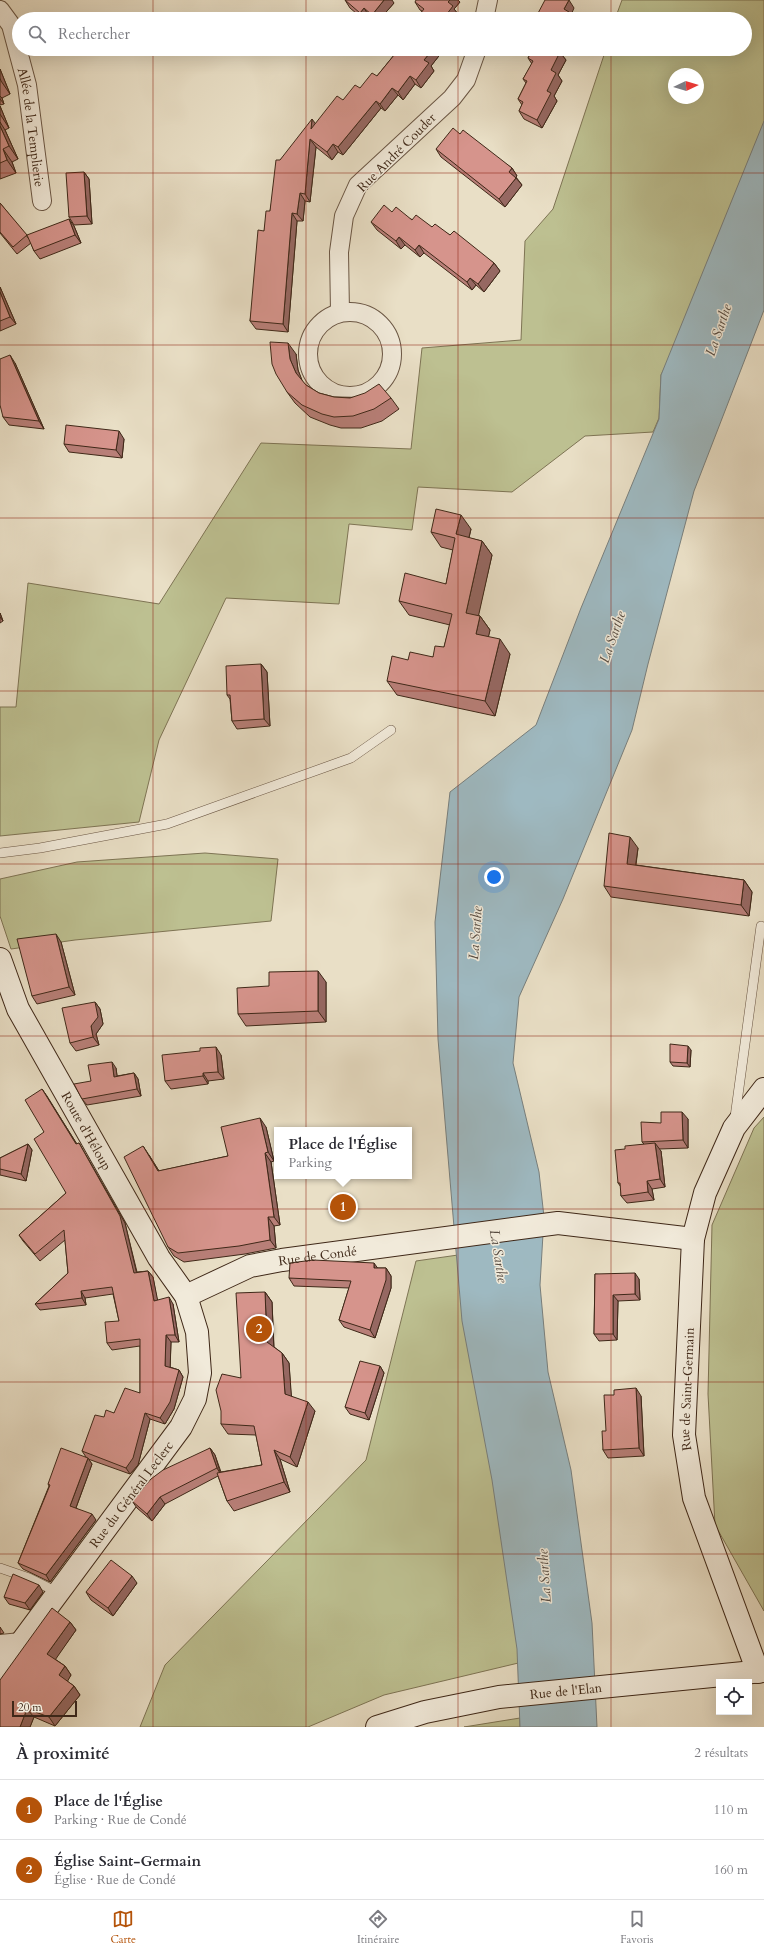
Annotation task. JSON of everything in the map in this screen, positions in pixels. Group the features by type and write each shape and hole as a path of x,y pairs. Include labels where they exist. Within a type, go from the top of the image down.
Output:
{"street":[{"path":"485,12 488,0"},
{"name":"Allée de la Templierie","path":"0,10 12,30"},
{"name":"Allée de la Templierie","path":"19,56 27,85 42,201"},
{"name":"Rue André Couder","path":"340,312 338,252 344,216 358,185 452,98 466,80 475,56"},
{"path":"353,311 366,315 378,322 387,333 392,346 392,360 388,373 380,384 368,392 355,396 341,395 328,390 317,381 310,368 308,354 309,340 316,328 327,318 340,312 353,311"},
{"name":"Route d'Héloup","path":"0,959 18,1009 159,1258 186,1296"},
{"name":"Rue de Saint-Germain","path":"762,1675 694,1498 684,1435 693,1239 705,1194 734,1128 764,1089"},
{"name":"Rue de Condé","path":"186,1296 250,1266 282,1260 558,1223 693,1239"},
{"name":"Rue du Général Leclerc","path":"0,1671 10,1643 57,1592 181,1427 195,1399 200,1374 197,1332 186,1296"},
{"name":"Rue de l'Elan","path":"377,1727 426,1712 499,1697 610,1686 762,1675"}],"lane":[{"path":"0,853 40,848 167,824 350,758 391,730"},
{"path":"734,1128 761,926"},
{"path":"0,1568 29,1578 57,1592"}],"green space":[{"path":"622,0 764,0 764,161 661,375 659,418 653,432 585,436 512,492 418,487 412,530 349,524 339,604 226,598 159,740 139,822 0,836 0,707 16,707 28,583 159,604 261,443 411,449 422,348 521,340 525,241 553,209 604,56 752,56 752,12 618,12"},
{"path":"205,853 278,859 271,921 75,940 11,949 0,916 0,879 77,862"},
{"path":"764,1117 764,1611 715,1525 708,1394 712,1225 754,1128"},
{"path":"465,1254 531,1660 384,1695 308,1727 140,1727 165,1665 366,1460 416,1261"},
{"path":"520,1718 520,1727 464,1727"}],"water":[{"name":"La Sarthe","path":"764,121 764,310 694,491 632,730 563,899 519,997 513,1063 539,1172 544,1217 540,1285 548,1372 571,1470 592,1623 597,1727 520,1727 517,1649 492,1480 462,1321 438,1039 435,922 450,792 536,725 581,608 659,419 661,375"}],"building":[{"path":"345,0 384,0 374,12 369,12 364,8 359,12"},
{"path":"416,0 450,0 448,2 453,6 448,12 422,12 424,9 415,2"},
{"path":"545,0 569,0 564,9 569,12 539,12"},
{"path":"393,56 427,56 424,60 429,63 416,80 410,76 398,92 392,88 380,104 376,101 338,147 333,144 327,152 310,139 305,194 300,193 297,214 292,213 283,324 250,321 258,230 264,231 266,211 270,211 276,160 280,160 312,119 311,129 337,96 343,100 355,85 360,88 372,73 377,76"},
{"path":"529,56 558,56 551,70 556,73 547,91 551,93 537,120 519,111 523,102 518,99 527,81 523,79 533,61 528,58"},
{"path":"0,126 9,146 3,149 7,160 0,163"},
{"path":"453,128 460,134 463,130 512,168 509,172 516,178 499,199 436,149"},
{"path":"84,172 87,216 69,217 66,173"},
{"path":"0,203 27,235 13,247 0,232"},
{"path":"384,205 392,212 396,207 412,220 416,215 432,227 435,224 450,235 454,231 494,263 478,284 470,278 467,282 419,245 415,250 399,237 396,241 371,222"},
{"path":"69,219 75,235 34,251 27,235"},
{"path":"0,292 10,317 0,321"},
{"path":"270,342 288,343 290,359 296,373 306,385 319,393 334,397 350,398 365,393 379,384 391,398 374,409 353,416 334,417 322,414 302,405 287,392 276,374 272,364"},
{"path":"10,355 39,421 3,417 0,405 0,359"},
{"path":"66,425 119,431 116,450 64,444"},
{"path":"436,509 461,515 456,534 482,541 466,613 480,616 476,634 500,639 485,701 387,681 392,656 408,660 410,652 433,657 435,646 444,647 452,614 399,601 405,573 446,584 455,538 431,532"},
{"path":"261,664 264,719 232,721 230,695 227,695 226,666"},
{"path":"609,833 630,837 627,864 744,880 741,905 604,886"},
{"path":"56,934 69,987 32,996 17,939"},
{"path":"318,971 318,1011 238,1014 237,988 269,986 269,972"},
{"path":"95,1002 98,1017 91,1026 93,1037 70,1043 62,1008"},
{"path":"670,1044 688,1046 687,1063 670,1062"},
{"path":"216,1047 218,1072 203,1073 203,1076 165,1081 162,1055 200,1051 200,1048"},
{"path":"112,1062 114,1077 134,1073 137,1089 82,1099 74,1084 91,1081 88,1065"},
{"path":"42,1089 76,1144 79,1143 120,1216 134,1273 148,1271 154,1301 169,1297 175,1335 166,1335 165,1366 179,1370 170,1402 160,1418 145,1413 133,1458 126,1468 82,1451 95,1415 104,1417 106,1410 114,1413 125,1388 140,1393 140,1339 107,1343 105,1322 119,1321 112,1287 81,1291 82,1298 35,1304 68,1273 64,1230 35,1254 19,1235 66,1193 34,1139 44,1132 25,1100"},
{"path":"661,1112 682,1112 683,1140 642,1142 641,1122 661,1123"},
{"path":"260,1118 268,1152 265,1153 274,1217 268,1217 270,1240 239,1246 178,1253 168,1247 124,1157 143,1146 158,1171 228,1156 221,1127"},
{"path":"655,1143 660,1179 647,1181 648,1192 621,1196 620,1183 618,1183 615,1150 625,1149 625,1146"},
{"path":"28,1144 21,1174 0,1169 0,1158"},
{"path":"313,1260 374,1263 374,1268 386,1268 386,1280 370,1330 339,1320 351,1281 289,1278 290,1263"},
{"path":"635,1273 635,1294 613,1295 613,1334 594,1334 595,1274"},
{"path":"265,1292 267,1342 282,1353 285,1394 308,1402 290,1457 274,1450 284,1482 227,1501 217,1473 262,1465 254,1426 221,1424 221,1411 216,1390 222,1374 241,1378 236,1293"},
{"path":"360,1361 380,1366 365,1413 345,1407"},
{"path":"636,1388 639,1448 603,1450 602,1431 606,1431 604,1395 614,1395 614,1390"},
{"path":"61,1448 88,1458 70,1506 92,1514 46,1575 18,1563 50,1485 48,1484"},
{"path":"210,1448 217,1468 160,1497 147,1514 132,1501 151,1479 163,1470"},
{"path":"111,1560 132,1576 108,1608 86,1592"},
{"path":"13,1574 39,1585 25,1603 4,1597"},
{"path":"52,1608 70,1622 47,1654 65,1666 59,1675 74,1686 49,1717 27,1709 20,1727 0,1727 0,1680"}],"place":[{"name":"Place de l'Église","path":"343,1207"},
{"name":"Église Saint-Germain","path":"259,1329"}]}
